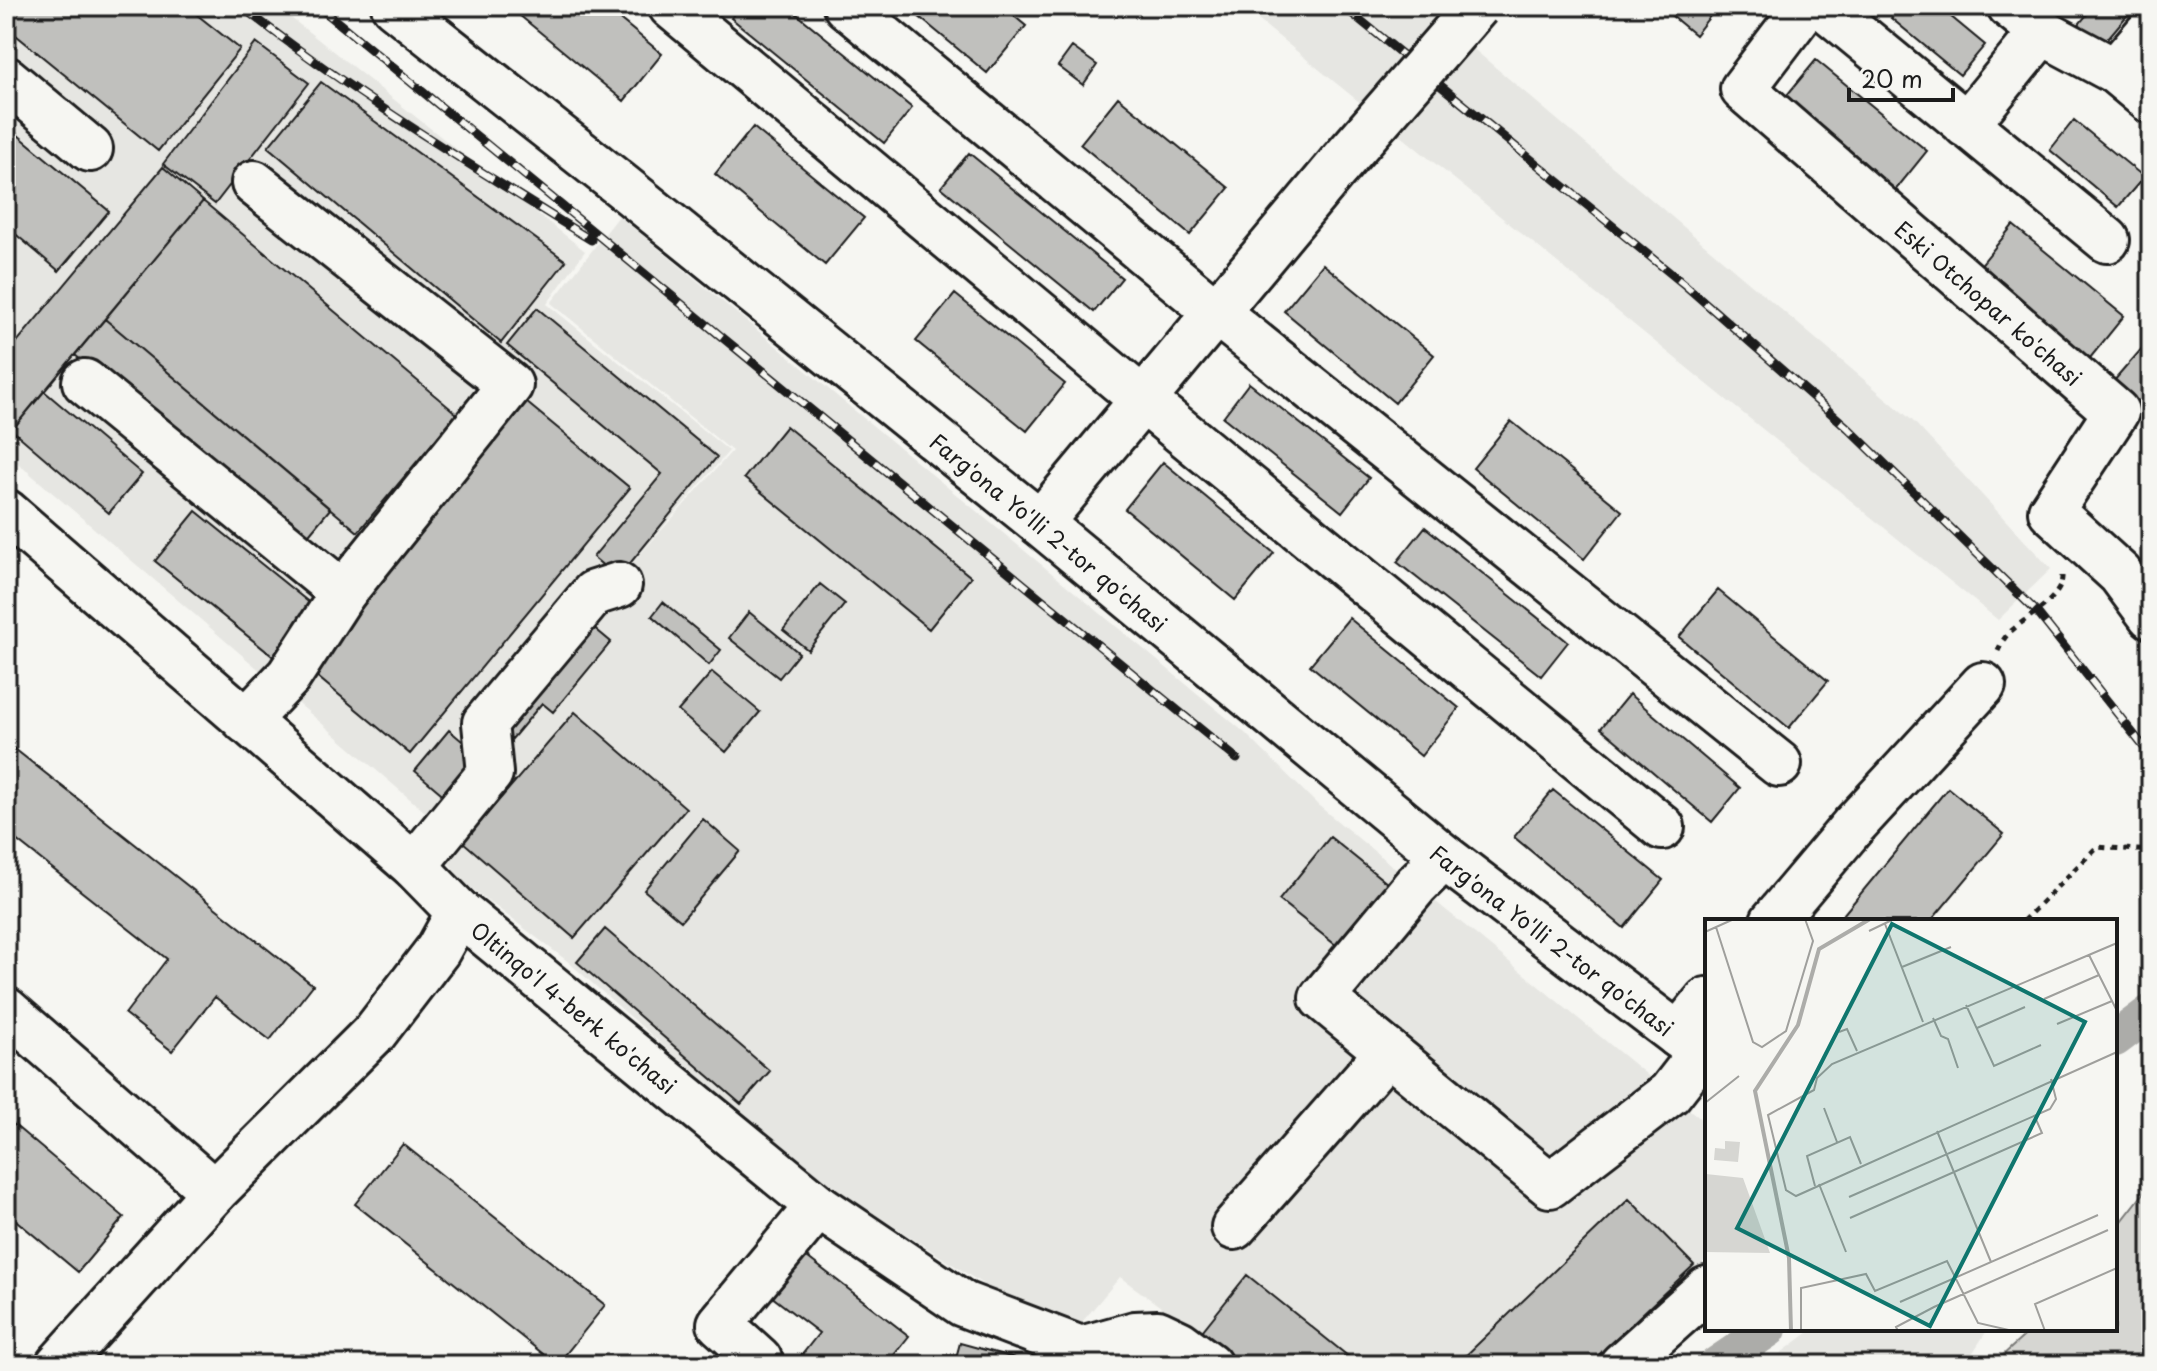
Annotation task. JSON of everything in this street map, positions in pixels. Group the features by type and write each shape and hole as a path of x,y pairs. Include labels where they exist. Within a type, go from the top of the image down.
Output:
{"street":[{"path":"846,6 1216,312 1779,764"},
{"path":"1040,523 1339,165 1477,6"},
{"name":"Eski Otchopar ko'chasi","path":"1806,6 1743,89 2116,412 2051,511 2120,574 2151,616"},
{"path":"1823,6 2107,240"},
{"path":"673,7 1143,400 1662,827"},
{"name":"Farg'ona Yo'lli 2-tor qo'chasi","path":"420,14 622,186 1040,523 1444,857 1695,1048"},
{"path":"1966,125 2026,19 2115,71 2151,101"},
{"path":"2115,71 2151,29"},
{"path":"6,79 90,149"},
{"path":"246,721 289,676 343,593 510,385 254,183"},
{"path":"85,382 343,593"},
{"name":"Oltinqo'l 4-berk ko'chasi","path":"6,512 414,866 459,912 818,1206 963,1304 1081,1349 1135,1334 1158,1333 1179,1343 1209,1365"},
{"path":"414,866 490,773 485,723 594,593 619,585"},
{"path":"1775,919 1853,826 1983,685"},
{"path":"1444,857 1416,885 1322,998 1550,1185 1670,1093 1695,1048 1705,1008"},
{"path":"58,1365 214,1192 375,1032 438,950 459,912"},
{"path":"6,1010 214,1192"},
{"path":"1234,1227 1388,1052"},
{"path":"759,1359 720,1324 818,1206"},
{"path":"1622,1365 1705,1291"}],"path":[{"path":"1983,685 2004,638 2057,593 2063,582 2061,568"},
{"path":"2025,919 2097,847 2151,851"}],"shaded area":[{"path":"6,6 276,6 585,251 547,304 729,451 620,577 732,451 551,303 619,216 1244,732 1319,806 1705,1122 1705,1261 1591,1365 1240,1365 1120,1277 1077,1328 1056,1313 1046,1325 799,1165 566,960 462,881 442,853 496,786 496,725 614,584 574,586 464,714 485,753 485,765 438,823 6,453"},
{"path":"1241,6 1423,6 1914,422 2051,569 1998,620"},
{"path":"2151,1184 2151,1365 1992,1365 2030,1331 2117,1331 2117,1227"},
{"path":"1810,1331 1987,1331 1965,1365 1765,1365"}],"building":[{"path":"6,6 186,6 240,49 158,151 6,27"},
{"path":"517,6 604,6 662,54 624,101 513,10"},
{"path":"740,6 787,6 912,108 884,143 731,18"},
{"path":"906,6 1002,6 1026,26 987,73"},
{"path":"1660,6 1718,6 1695,35"},
{"path":"1901,6 1938,6 1985,45 1960,75 1891,18"},
{"path":"2094,6 2135,6 2103,44 2079,24"},
{"path":"256,43 309,83 215,204 163,164"},
{"path":"1072,47 1097,65 1083,85 1058,66"},
{"path":"1816,60 1927,151 1889,198 1777,107"},
{"path":"321,82 566,261 501,343 268,147"},
{"path":"1118,97 1229,188 1190,235 1080,144"},
{"path":"2074,120 2144,177 2118,207 2050,150"},
{"path":"6,125 109,211 59,271 6,226"},
{"path":"753,127 864,218 825,265 715,174"},
{"path":"969,153 1122,278 1094,312 941,187"},
{"path":"163,167 203,201 12,430 6,425 6,355"},
{"path":"203,201 457,414 358,532 105,319"},
{"path":"2013,225 2124,316 2086,363 1975,272"},
{"path":"1323,264 1434,355 1395,403 1284,311"},
{"path":"955,294 1065,384 1027,431 916,341"},
{"path":"537,308 717,457 618,578 593,557 662,474 507,345"},
{"path":"105,319 330,509 300,545 75,355"},
{"path":"2151,338 2151,392 2134,412 2107,389"},
{"path":"1249,383 1369,478 1342,512 1223,417"},
{"path":"44,391 142,474 109,513 12,430"},
{"path":"526,402 630,488 410,754 307,668"},
{"path":"1511,421 1622,511 1584,559 1473,468"},
{"path":"786,426 971,577 929,629 744,478"},
{"path":"1163,462 1274,553 1235,600 1125,509"},
{"path":"196,511 317,609 276,659 155,561"},
{"path":"1425,527 1568,642 1541,676 1397,562"},
{"path":"820,584 845,604 808,650 783,630"},
{"path":"1718,590 1828,681 1789,728 1679,637"},
{"path":"663,602 721,650 709,665 652,616"},
{"path":"749,612 799,653 779,678 729,638"},
{"path":"1349,618 1459,708 1421,756 1310,665"},
{"path":"586,621 611,642 553,712 542,703 512,739 498,726"},
{"path":"712,672 760,712 726,752 678,711"},
{"path":"1629,694 1740,788 1712,822 1601,728"},
{"path":"575,712 686,808 574,938 463,842"},
{"path":"449,730 481,757 447,798 415,771"},
{"path":"6,742 313,985 270,1040 215,997 172,1051 125,1014 167,959 6,832"},
{"path":"1948,788 2004,834 1933,919 1840,919"},
{"path":"1553,790 1663,880 1624,928 1514,837"},
{"path":"703,819 740,851 681,921 644,890"},
{"path":"1330,837 1388,884 1337,946 1279,900"},
{"path":"605,929 770,1071 741,1104 577,962"},
{"path":"6,1118 124,1217 78,1272 6,1212"},
{"path":"403,1144 605,1305 557,1365 355,1204"},
{"path":"1629,1199 1694,1265 1588,1365 1456,1365"},
{"path":"803,1254 909,1336 886,1365 794,1365 819,1333 771,1296"},
{"path":"1247,1275 1359,1365 1240,1365 1199,1335"},
{"path":"960,1343 1033,1363 1033,1365 954,1365"}],"waterway":[{"path":"2117,1038 2151,1012"},
{"path":"1716,1365 1766,1331"}],"railway":[{"path":"241,6 369,99 591,240"},
{"path":"318,6 1237,759"},
{"path":"1343,6 1685,285 1848,428 2036,611 2151,756"}]}
